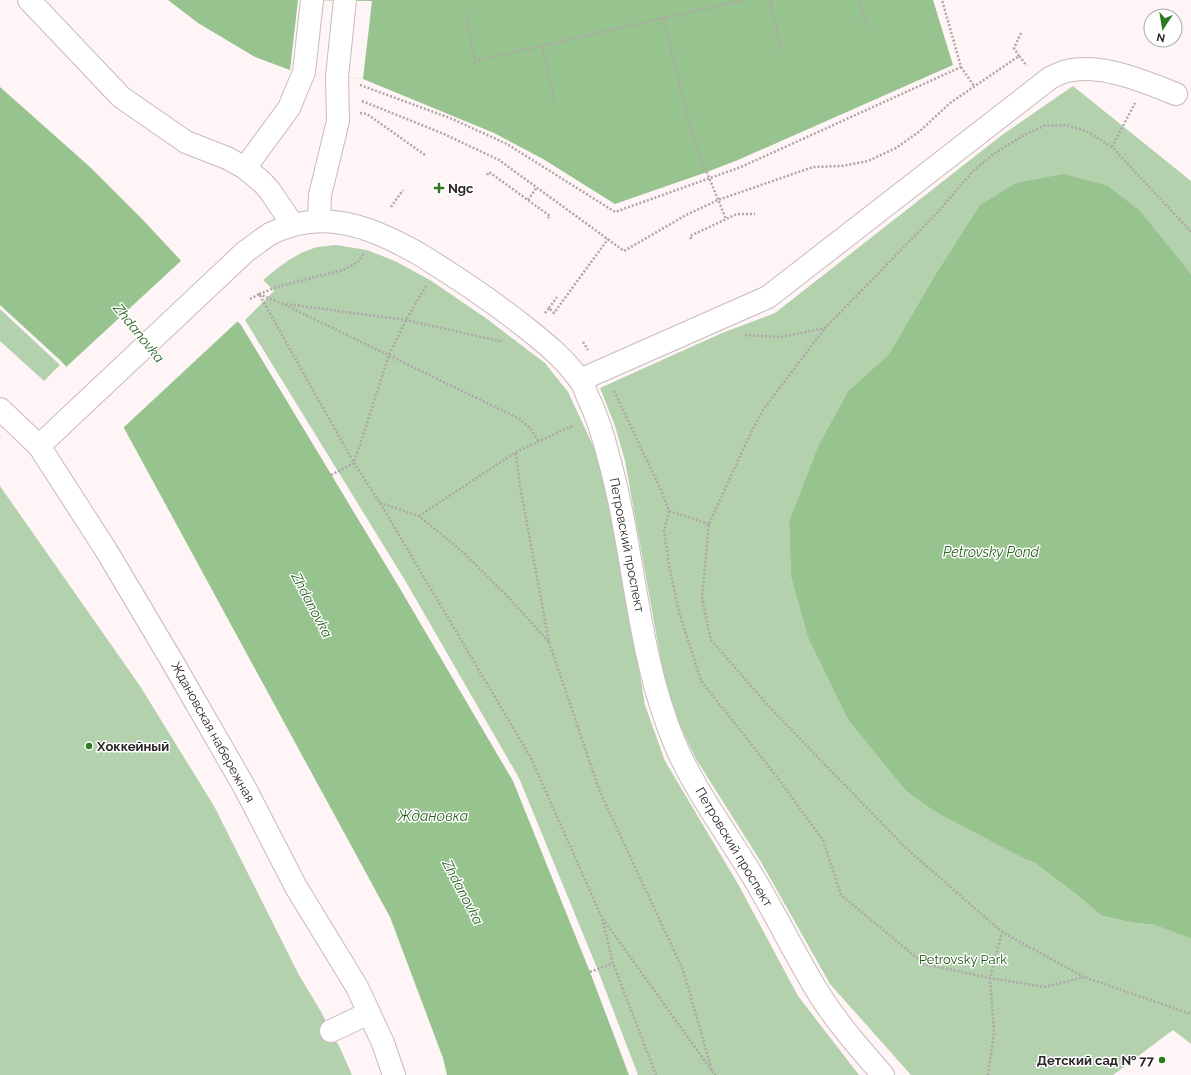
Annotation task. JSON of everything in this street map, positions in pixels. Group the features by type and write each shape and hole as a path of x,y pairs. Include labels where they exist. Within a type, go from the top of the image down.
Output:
{"street":[{"path":"29,0 121,97 186,142 227,158 245,168 262,182 270,191 293,225"},
{"path":"245,168 289,108 304,72 312,0"},
{"path":"319,220 320,195 338,121 346,78 345,0"},
{"path":"580,380 768,297 1050,78 1067,71 1085,69 1107,72 1146,82 1176,94"},
{"name":"Петровский проспект","path":"39,446 246,251 270,235 293,225 319,220 346,223 377,232 438,266 498,306 549,346 580,380 600,426 611,466 622,511 650,666 663,711 676,746 694,781 751,873 822,998 850,1036 883,1075"},
{"name":"Ждановская набережная","path":"0,409 39,446 106,550 172,660 245,788 296,887 357,987 383,1043 394,1075"},
{"path":"331,1031 369,1013"}],"path":[{"path":"466,13 475,61 743,0"},
{"path":"770,0 781,49"},
{"path":"860,0 867,28"},
{"path":"942,0 961,67 974,86"},
{"path":"663,18 694,141 726,219"},
{"path":"1021,33 1014,48 1030,69"},
{"path":"542,46 555,104"},
{"path":"356,98 444,134 499,160 624,251 686,215 718,200 813,167 842,166 868,161 896,148 920,131 950,103 1019,56"},
{"path":"346,78 359,85 450,118 507,144 615,212 741,167 961,67"},
{"path":"1112,147 1146,82"},
{"path":"357,92 359,85"},
{"path":"354,113 367,114 425,155"},
{"path":"1191,232 1112,147 1086,131 1066,125 1044,126 1026,134 995,153 973,171 937,213 825,328 763,410 733,470 709,524 702,599 711,640 773,711 907,849 1002,932 1084,977 1191,1014"},
{"path":"487,175 489,172 550,216 548,218"},
{"path":"528,200 537,187"},
{"path":"391,207 403,190"},
{"path":"691,239 690,236 737,214 755,214"},
{"path":"549,308 554,312 608,239"},
{"path":"250,299 277,287 346,269 359,261 367,250"},
{"path":"331,475 354,463 388,355 406,320 430,280"},
{"path":"259,294 283,304 518,418 531,429 538,442"},
{"path":"259,294 354,463 380,503 531,758 602,918 613,963 656,1075"},
{"path":"544,314 557,297"},
{"path":"283,304 406,320 499,341 506,340"},
{"path":"744,335 781,337 825,328"},
{"path":"583,342 603,370 661,490 669,511 664,531 669,565 678,612 701,681 771,769 823,840 841,895 924,964 990,978 1045,987 1084,977"},
{"path":"516,452 520,486 549,642 600,792 684,970 714,1075"},
{"path":"380,503 420,516 465,554 508,597 549,642"},
{"path":"669,511 709,524"},
{"path":"602,918 714,1075"},
{"path":"988,1075 994,1033 990,978 1002,932"},
{"path":"590,972 613,963"}],"green space":[{"name":"Petrovsky Park","path":"1073,86 1191,181 1191,274 1171,251 979,206 935,275 889,354 848,391 818,446 789,521 791,577 808,638 848,720 905,790 1023,858 1035,863 1102,916 1135,923 1155,925 1191,939 1191,1044 1173,1030 1113,1075 911,1075 830,984 761,862 696,759 673,711 661,661 625,461 615,426 600,388 722,333 775,313 1002,135"},
{"path":"336,245 367,250 395,261 430,280 487,319 545,363 568,392 597,454 613,513 645,705 665,761 738,884 798,996 859,1075 638,1075 597,968 519,778 406,582 245,320 274,291 263,280 275,270 287,261 307,251 317,247"},
{"path":"0,309 60,365 44,381 0,341"},
{"name":"Хоккейный","path":"0,486 140,686 214,806 299,975 320,1010 341,1050 352,1075 0,1075"}],"water":[{"path":"168,0 933,0 953,65 738,160 615,204 543,159 494,133 363,79 290,70 255,57 198,23"},
{"name":"Ждановка","path":"0,87 90,167 143,220 241,325 399,587 513,781 590,972 629,1075 447,1075 443,1058 390,917 124,428 61,361 0,305"},
{"name":"Petrovsky Pond","path":"1064,174 1108,186 1140,211 1191,274 1191,939 1155,925 1135,923 1102,916 1035,863 936,812 905,790 848,720 808,638 791,577 789,521 818,446 848,391 889,354 935,275 979,206 1016,183"}],"pier":[{"path":"298,0 372,1 363,79 290,70"},
{"path":"183,259 239,320 122,429 65,368"}],"place":[{"name":"Ngc","path":"439,188"},
{"name":"Хоккейный","path":"89,746"},
{"name":"Детский сад № 77","path":"1162,1060"}],"water label":[{"name":"Zhdanovka","path":"139,333"},
{"name":"Zhdanovka","path":"312,605"},
{"name":"Zhdanovka","path":"463,892"}]}
